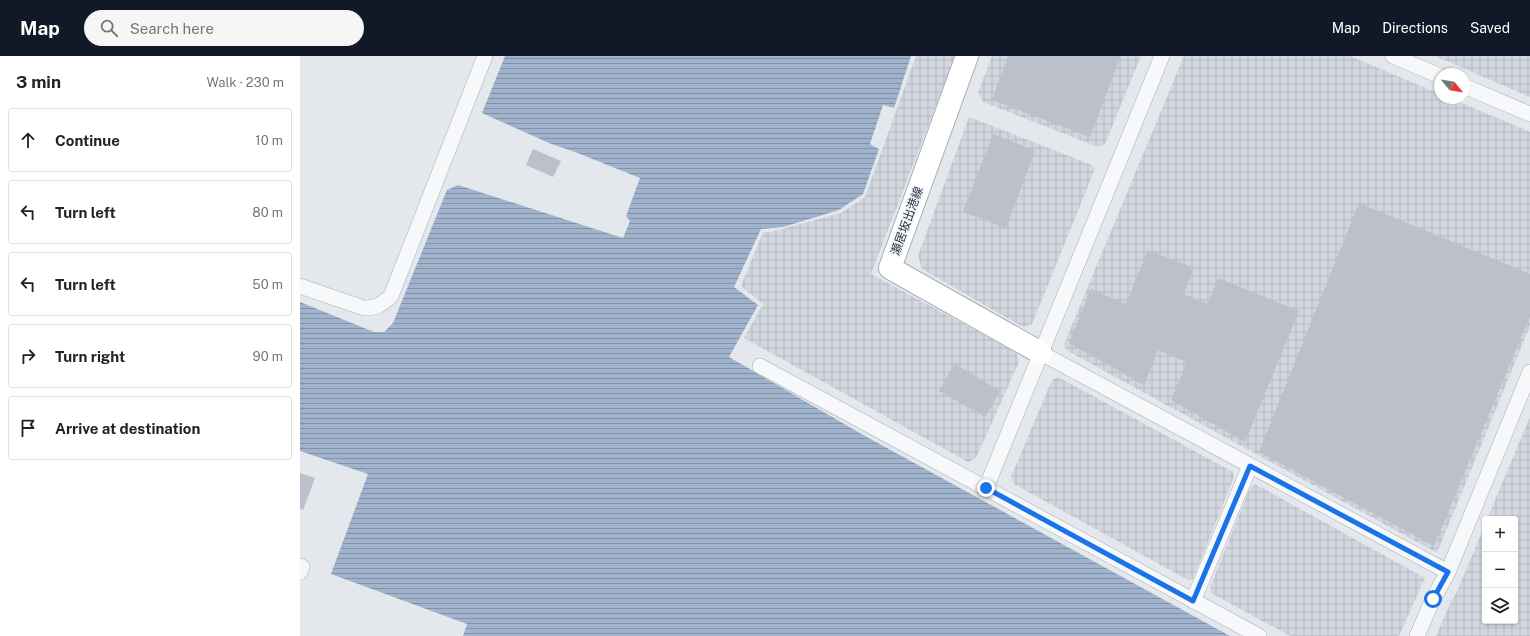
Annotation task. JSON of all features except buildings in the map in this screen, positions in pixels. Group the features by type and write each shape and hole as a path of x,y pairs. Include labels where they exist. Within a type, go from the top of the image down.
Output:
{"main road":[{"name":"瀬居坂出港線","path":"967,56 890,268 1041,353"}],"street":[{"path":"300,286 364,308 374,308 391,296 485,56"},
{"path":"986,488 1162,56"},
{"path":"1392,56 1434,74"},
{"path":"1470,89 1530,114"},
{"path":"1041,353 1448,572"},
{"path":"760,366 1259,636"},
{"path":"1417,636 1433,599 1448,572 1530,372"},
{"path":"1193,601 1250,466"},
{"path":"300,566 302,567 300,572"}],"shaded area":[{"path":"916,56 955,56 871,274 1016,352 1019,362 976,458 968,462 744,338 763,304 741,286 763,232 771,232 841,213 865,197"},
{"path":"992,56 1141,56 1105,144 1098,147 983,102 978,93"},
{"path":"1184,56 1350,56 1434,91 1434,104 1464,104 1530,132 1530,326 1437,553 1066,350 1064,344"},
{"path":"1435,56 1530,56 1530,97 1470,71 1470,68 1463,68"},
{"path":"969,117 1092,165 1095,169 1032,324 1023,327 922,269 918,256"},
{"path":"1058,377 1233,472 1234,477 1193,579 1188,580 1014,484 1011,477 1052,380"},
{"path":"1530,417 1530,636 1436,636 1452,599 1456,594 1482,532 1482,624 1518,624 1518,516 1488,516"},
{"path":"1255,484 1425,578 1399,636 1290,636 1211,593 1210,587 1250,488"}],"water":[{"path":"505,56 911,56 894,108 883,105 870,144 879,149 863,194 839,210 783,227 761,229 734,287 758,305 729,357 865,436 1230,636 463,636 467,624 331,574 368,474 300,451 300,302 374,332 384,332 393,323 447,190 458,185 623,238 630,221 626,216 640,178 549,143 482,113"}],"route":[{"path":"986,488 1193,601 1250,466 1448,572 1433,599"}]}
